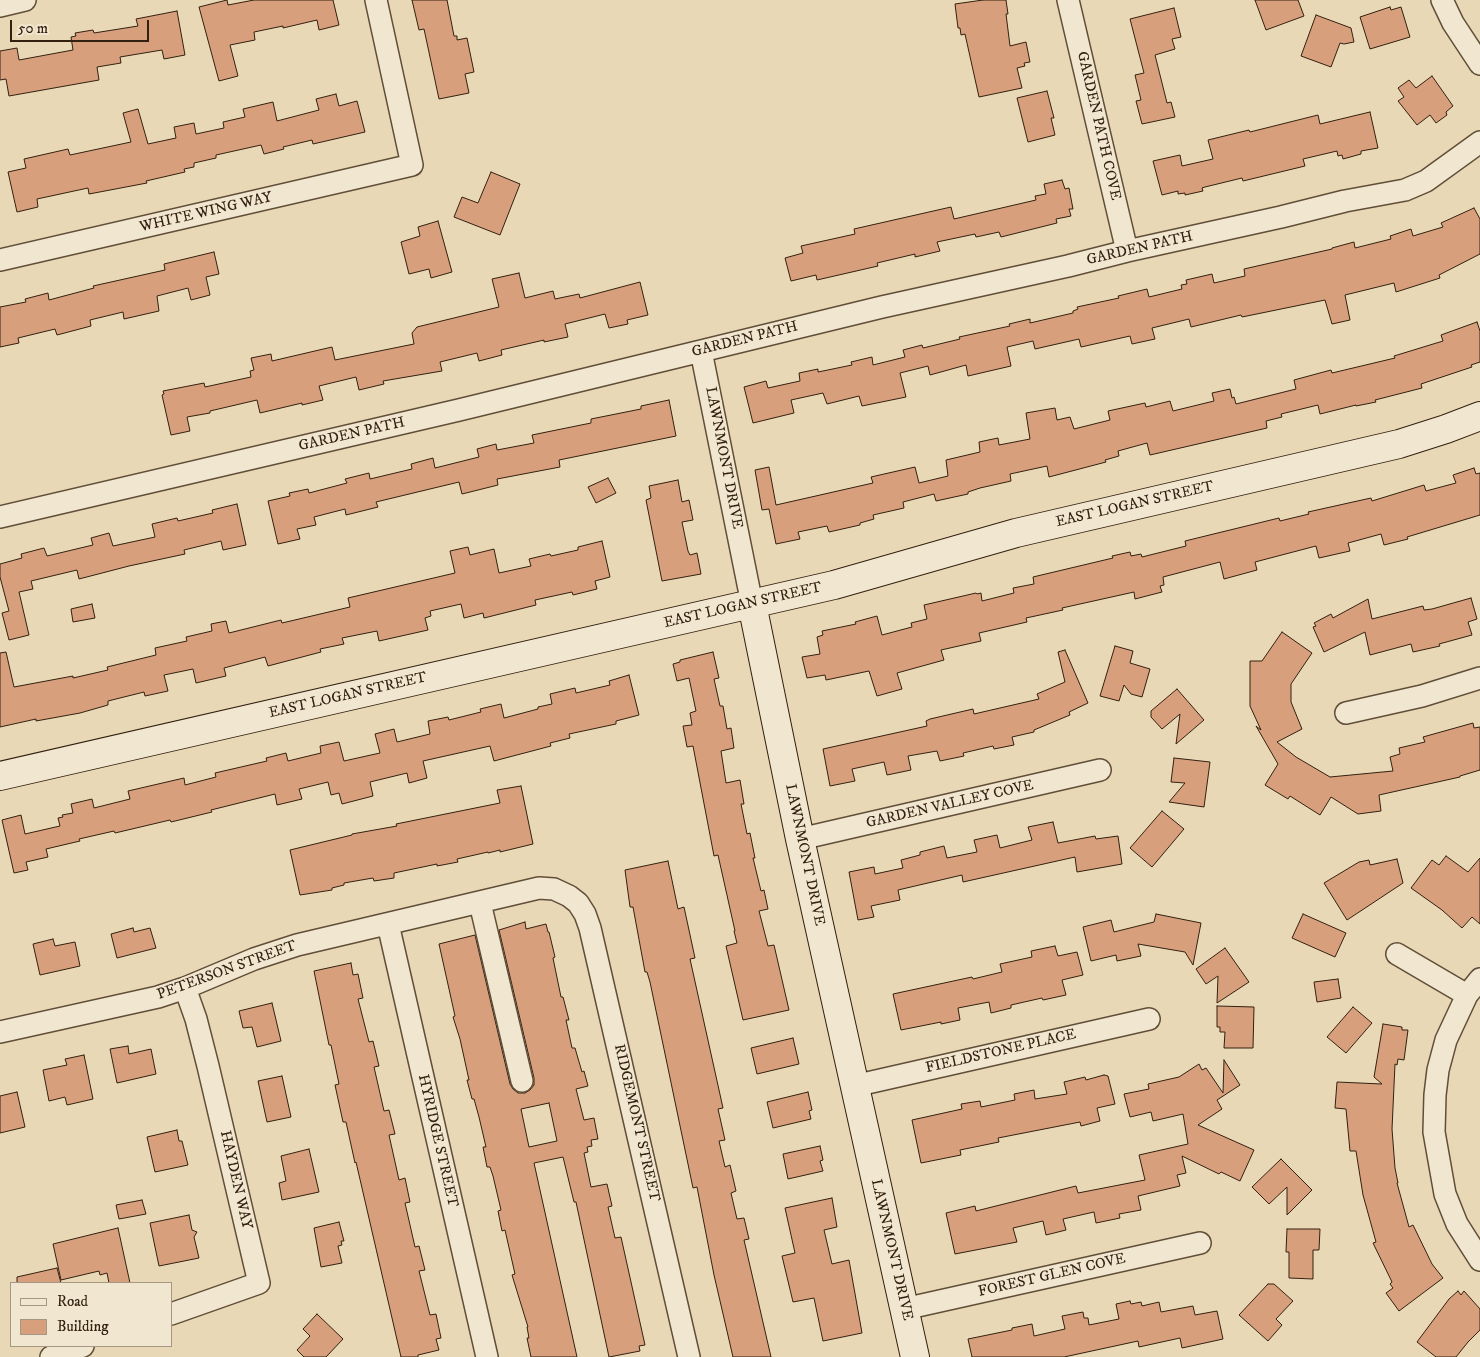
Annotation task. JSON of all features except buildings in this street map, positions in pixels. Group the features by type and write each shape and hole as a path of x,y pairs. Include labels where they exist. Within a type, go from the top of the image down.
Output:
{"street":[{"path":"0,6 25,0"},
{"name":"WHITE WING WAY","path":"0,260 412,165 376,0"},
{"name":"GARDEN PATH COVE","path":"1068,0 1127,251"},
{"path":"1442,0 1453,23 1480,64"},
{"name":"GARDEN PATH","path":"0,517 459,410 882,307 1068,266 1345,201 1405,190 1426,181 1480,142"},
{"name":"LAWNMONT DRIVE","path":"701,351 800,839 915,1357"},
{"name":"EAST LOGAN STREET","path":"0,776 834,585 1016,533 1399,444 1480,416"},
{"path":"1346,713 1422,696 1480,678"},
{"name":"GARDEN VALLEY COVE","path":"800,839 1100,770"},
{"name":"PETERSON STREET","path":"0,1032 158,997 185,988 254,959 297,945 539,888 554,889 569,896"},
{"name":"RIDGEMONT STREET","path":"569,896 578,903 585,914 590,928 689,1357"},
{"path":"480,902 522,1081"},
{"name":"HYRIDGE STREET","path":"388,924 487,1357"},
{"path":"1397,954 1474,987 1446,1040 1438,1070 1434,1132 1446,1194 1458,1224 1480,1260"},
{"name":"HAYDEN WAY","path":"172,1314 259,1283 208,1066 196,1019 185,988"},
{"name":"FIELDSTONE PLACE","path":"854,1086 1149,1019"},
{"name":"FOREST GLEN COVE","path":"904,1309 1200,1243"},
{"path":"51,1357 80,1347"}]}
